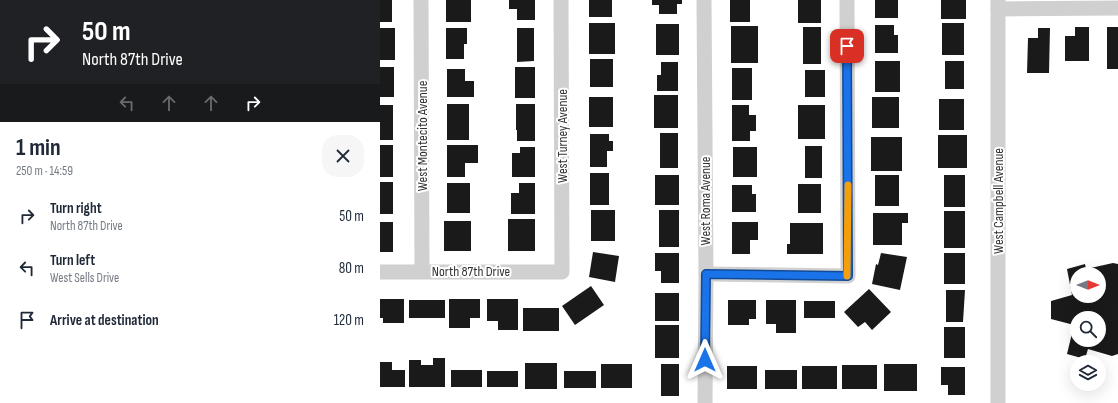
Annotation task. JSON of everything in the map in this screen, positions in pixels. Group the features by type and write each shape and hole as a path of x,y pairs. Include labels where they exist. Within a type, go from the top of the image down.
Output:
{"street":[{"name":"West Montecito Avenue","path":"421,0 422,271"},
{"name":"West Turney Avenue","path":"561,0 562,272"},
{"name":"West Roma Avenue","path":"704,0 706,274 705,403"},
{"path":"706,274 848,276 847,0"},
{"path":"998,4 1118,8"},
{"name":"West Campbell Avenue","path":"998,4 998,403"},
{"name":"North 87th Drive","path":"380,272 562,272"}],"building":[{"path":"380,0 392,0 392,22 380,22"},
{"path":"446,0 471,0 471,22 446,22"},
{"path":"509,0 535,0 535,20 517,20 517,9 509,9"},
{"path":"589,0 612,0 612,17 589,17"},
{"path":"652,0 682,0 682,4 677,4 677,14 659,14 659,5 652,5"},
{"path":"730,0 750,0 750,22 730,22"},
{"path":"798,0 821,0 821,23 798,23"},
{"path":"875,0 898,0 898,18 875,18"},
{"path":"941,0 966,0 966,19 941,19"},
{"path":"589,23 615,23 615,54 589,54"},
{"path":"942,23 964,23 964,55 942,55"},
{"path":"656,24 679,24 679,55 656,55"},
{"path":"875,25 894,25 894,35 898,35 898,53 875,53"},
{"path":"731,26 758,26 758,63 731,63"},
{"path":"803,27 821,27 821,64 803,64"},
{"path":"1075,27 1089,27 1089,61 1065,61 1065,36 1075,36"},
{"path":"1107,27 1118,27 1118,69 1107,69"},
{"path":"380,28 395,28 395,60 380,60"},
{"path":"446,28 467,28 467,44 464,44 464,59 446,59"},
{"path":"517,28 534,28 534,61 517,62"},
{"path":"1038,28 1050,28 1049,73 1027,73 1028,38 1038,38"},
{"path":"590,59 613,59 613,87 590,87"},
{"path":"875,61 900,61 900,92 875,92"},
{"path":"945,61 964,61 964,89 945,89"},
{"path":"661,62 678,62 678,91 657,91 657,75 661,75"},
{"path":"380,67 394,67 394,97 380,97"},
{"path":"515,67 535,67 535,98 515,98"},
{"path":"732,68 752,68 752,100 732,100"},
{"path":"447,69 465,69 465,81 474,81 474,97 447,97"},
{"path":"805,70 825,70 825,97 805,97"},
{"path":"654,95 678,95 678,128 654,128"},
{"path":"589,97 613,97 613,127 589,127"},
{"path":"872,97 899,97 899,128 872,128"},
{"path":"939,99 964,99 964,130 939,130"},
{"path":"447,104 469,104 469,140 447,140"},
{"path":"516,104 535,104 535,141 517,141"},
{"path":"380,105 393,105 393,140 380,140"},
{"path":"732,105 749,105 749,115 756,115 756,131 750,131 750,141 732,141"},
{"path":"798,105 825,105 825,139 798,139"},
{"path":"660,133 678,133 678,168 660,168"},
{"path":"590,134 609,134 609,141 613,141 613,151 607,151 607,167 590,167"},
{"path":"938,135 967,135 967,168 938,168"},
{"path":"871,137 902,137 902,171 871,171"},
{"path":"380,145 393,145 393,177 380,177"},
{"path":"447,145 478,145 478,163 465,163 465,177 447,177"},
{"path":"805,146 822,146 822,178 805,178"},
{"path":"520,147 535,147 535,177 512,177 512,153 520,153"},
{"path":"733,147 757,147 757,177 733,177"},
{"path":"590,173 609,173 609,205 590,205"},
{"path":"655,175 679,175 679,205 655,205"},
{"path":"875,175 899,175 899,206 875,206"},
{"path":"944,175 965,175 965,207 944,207"},
{"path":"380,182 393,182 393,214 380,214"},
{"path":"447,183 470,183 470,213 447,213"},
{"path":"519,183 535,183 535,214 511,214 511,193 519,193"},
{"path":"798,184 821,184 821,213 798,213"},
{"path":"732,185 752,185 752,194 756,194 756,212 732,212"},
{"path":"591,210 615,210 615,241 591,241"},
{"path":"659,210 679,210 679,247 659,247"},
{"path":"944,211 965,211 965,248 944,248"},
{"path":"873,213 908,213 908,223 902,223 902,245 873,245"},
{"path":"508,219 535,219 535,251 508,251"},
{"path":"444,221 471,221 471,251 444,251"},
{"path":"380,222 393,222 393,252 380,252"},
{"path":"732,222 758,222 758,240 750,240 750,254 732,254"},
{"path":"790,223 823,223 823,254 787,254 787,244 790,244"},
{"path":"593,252 619,256 615,282 589,277"},
{"path":"655,253 679,253 679,283 661,283 661,271 655,271"},
{"path":"881,253 907,257 900,290 872,284 876,264 878,265"},
{"path":"944,253 965,253 965,284 944,284"},
{"path":"1113,263 1118,264 1118,354 1112,356 1088,349 1086,355 1067,354 1070,342 1070,347 1106,347 1106,311 1070,311 1070,324 1051,319 1051,301 1070,296 1070,303 1106,303 1106,267 1095,267"},
{"path":"1085,264 1086,267 1074,267"},
{"path":"1070,268 1070,285 1067,269"},
{"path":"591,286 604,305 575,325 562,306"},
{"path":"869,289 891,312 872,330 865,322 858,327 844,312"},
{"path":"946,290 965,290 963,322 946,322"},
{"path":"655,293 679,293 679,321 655,321"},
{"path":"380,299 404,299 404,323 383,323 383,318 380,318"},
{"path":"449,299 480,299 480,318 470,318 470,328 449,328"},
{"path":"487,299 518,299 518,330 498,330 498,321 487,321"},
{"path":"409,300 445,300 445,318 409,318"},
{"path":"728,300 756,300 756,319 749,319 749,325 728,325"},
{"path":"766,300 796,300 796,333 776,333 776,324 766,324"},
{"path":"804,301 835,301 835,318 804,318"},
{"path":"523,308 559,308 559,331 523,331"},
{"path":"655,325 679,325 679,358 655,358"},
{"path":"944,327 965,327 965,358 944,358"},
{"path":"433,358 445,358 445,387 409,387 409,360 421,360 421,365 433,365"},
{"path":"380,362 392,362 392,370 405,370 405,387 380,387"},
{"path":"525,363 557,363 557,389 525,389"},
{"path":"601,364 632,364 632,388 601,388"},
{"path":"661,364 679,364 679,396 661,396"},
{"path":"884,364 917,364 917,391 884,391"},
{"path":"842,365 877,365 877,389 842,389"},
{"path":"727,366 757,366 757,389 727,389"},
{"path":"802,366 837,366 837,389 802,389"},
{"path":"941,367 965,367 965,395 948,395 948,385 941,385"},
{"path":"451,370 482,370 482,387 451,387"},
{"path":"765,370 797,370 797,389 765,389"},
{"path":"487,371 518,371 518,387 487,387"},
{"path":"564,371 596,371 596,388 564,388"}],"slow traffic":[{"path":"847,276 848,185"}],"route":[{"path":"705,360 706,274 848,276 847,46"}]}
